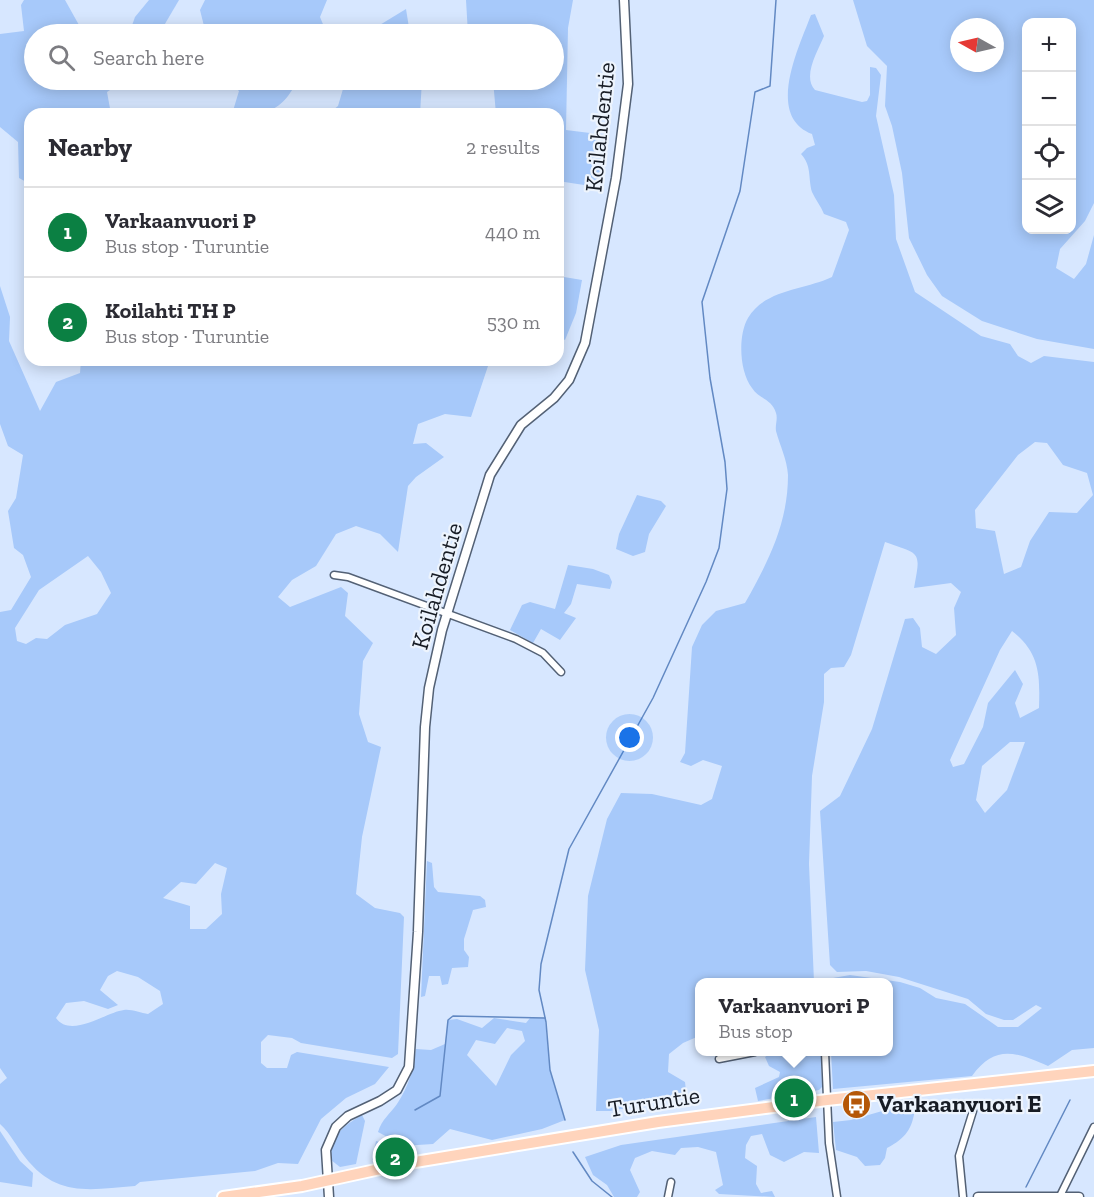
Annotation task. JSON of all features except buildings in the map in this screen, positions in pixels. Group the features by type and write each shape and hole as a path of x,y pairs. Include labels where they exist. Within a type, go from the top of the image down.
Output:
{"highway":[{"name":"Turuntie","path":"223,1197 327,1181 403,1164 647,1124 827,1100 1094,1071"}],"street":[{"name":"Koilahdentie","path":"329,1197 327,1150 336,1127 348,1116 397,1090 410,1066 418,932 424,727 429,687 447,615 490,475 521,425 554,398 569,380 585,344 616,178 628,84 624,0"},
{"path":"334,575 348,577 516,639 543,653 561,672"},
{"path":"719,1059 735,1056"},
{"path":"825,1056 829,1143 837,1197"},
{"path":"963,1197 959,1156 973,1111"},
{"path":"1060,1196 1094,1127"},
{"path":"668,1197 671,1182"},
{"path":"978,1197 1079,1197"}],"shaded area":[{"path":"24,0 65,0 78,24 24,24 24,31 21,5"},
{"path":"149,0 179,0 165,24 133,24 135,17"},
{"path":"205,0 327,0 320,17 323,24 204,24 200,10"},
{"path":"466,0 573,0 568,28 566,130 606,135 597,187 564,182 564,108 495,108 494,90 564,90 564,24 467,24"},
{"path":"853,0 1094,0 1094,203 1085,221 1076,231 1076,18 1022,18 1022,234 1073,234 1060,249 1056,268 1074,279 1086,264 1094,235 1094,349 1037,339 982,321 942,296 927,275 909,238 902,173 892,126 885,106 887,66 867,46"},
{"path":"406,9 408,24 381,24"},
{"path":"815,14 824,36 811,71 811,84 815,90 862,102 867,101 870,95 870,67 876,68 881,75 876,116 894,195 896,239 915,292 981,336 1010,344 1018,356 1031,363 1044,356 1094,362 1094,1048 1072,1050 1048,1066 1026,1057 1007,1054 989,1059 972,1076 833,1089 831,1056 893,1056 893,981 920,988 936,998 965,1004 998,1027 1018,1027 1042,1008 1036,1005 1013,1020 1004,1020 986,1014 968,999 899,977 866,971 837,972 830,965 820,811 840,796 872,729 905,619 913,618 920,628 922,647 936,654 956,635 954,608 961,592 951,583 914,588 916,556 906,549 885,542 851,655 844,667 831,668 824,674 824,702 812,776 809,864 814,978 695,978 695,1038 683,1043 669,1054 668,1072 685,1082 686,1091 679,1098 610,1111 596,1111 599,1030 585,970 588,896 607,819 621,793 652,794 701,805 712,799 722,766 703,760 691,766 680,762 685,753 692,647 702,625 716,611 745,603 769,557 785,510 788,475 776,431 777,415 772,405 752,388 744,372 741,343 745,325 755,308 764,301 832,277 849,230 846,222 824,214 813,195 808,168 801,154 807,148 815,145 812,134 798,125 790,112 789,80 811,15","holes":["1035,442 1047,443 1063,465 1087,473 1093,495 1077,513 1049,512 1030,541 1021,567 1004,574 995,531 976,528 975,510 1018,455","1012,631 1033,656 1038,675 1039,708 1020,718 1015,703 1023,684 1015,670 988,703 983,727 964,764 953,767 950,760 1000,650","1010,742 1025,742 1007,790 985,813 976,800 982,766"]},
{"path":"24,31 24,90 110,90 107,92 110,108 24,108 24,181 19,178 18,142 0,127 0,34"},
{"path":"293,90 274,108 234,108 239,91"},
{"path":"343,90 421,90 420,108 336,108"},
{"path":"564,277 582,280 576,313 565,340"},
{"path":"0,286 10,317 9,341 40,411 56,382 80,373 81,366 488,366 471,417 445,414 418,424 413,444 426,443 444,457 416,477 408,486 398,552 380,534 356,526 336,534 316,566 292,580 278,597 290,607 341,587 348,593 345,616 373,643 363,661 359,714 368,742 381,747 362,837 356,894 375,908 400,913 404,917 398,1054 392,1058 301,1043 292,1038 268,1035 261,1042 261,1063 267,1068 287,1068 291,1055 297,1052 389,1067 375,1084 346,1098 321,1119 298,1164 278,1163 255,1171 140,1182 135,1186 102,1189 74,1188 61,1185 37,1170 0,1124 0,1084 7,1078 0,1068 0,612 11,610 31,577 23,555 14,548 8,511 16,498 23,455 8,446 0,424","holes":["88,556 101,572 111,593 97,614 65,625 47,639 36,638 26,644 17,641 15,628 39,590","215,863 227,868 221,894 222,914 206,929 190,929 190,906 163,898 181,882 196,884","117,971 138,977 160,991 163,1004 148,1014 124,1010 79,1025 62,1024 56,1018 66,1003 84,1001 108,1009 118,1005 100,990 108,976"]},
{"path":"637,495 661,501 666,506 649,534 645,552 633,556 616,549 619,534"},
{"path":"568,565 593,569 609,575 612,582 610,589 577,584 571,604 564,613 576,618 560,640 541,629 533,643 510,630 522,605 530,602 555,609"},
{"path":"427,861 432,863 434,887 438,892 480,896 485,900 486,907 473,910 464,939 464,950 469,957 468,967 452,968 448,984 442,985 440,976 429,976 425,996 421,997"},
{"path":"850,975 871,978 833,978"},
{"path":"494,1018 526,1023 530,1018 545,1018 550,1070 565,1120 542,1129 492,1140 450,1129 433,1144 402,1146 397,1141 393,1146 395,1153 372,1160 376,1141 387,1144 391,1139 378,1132 405,1091 416,1049 431,1050 445,1044 448,1020 457,1019 482,1028","holes":["507,1028 522,1031 525,1041 511,1055 496,1086 467,1055 476,1040 495,1044"]},
{"path":"821,1056 822,1087 819,1090 758,1101 755,1088 779,1077 780,1072 769,1066 765,1057"},
{"path":"910,1103 915,1109 910,1127 903,1137 887,1148 885,1158 880,1165 865,1166 857,1157 836,1150 833,1122 851,1120"},
{"path":"362,1115 365,1121 356,1164 340,1167 331,1160 335,1138 343,1128"},
{"path":"816,1117 819,1153 804,1152 784,1162 770,1155 762,1134 751,1136 746,1145 745,1158 757,1166 756,1184 761,1193 772,1191 775,1197 719,1194 715,1190 723,1185 716,1152 698,1147 681,1148 675,1155 652,1151 635,1158 630,1170 640,1192 637,1197 614,1197 607,1185 593,1175 585,1157 621,1145"},
{"path":"0,1131 20,1161 33,1173 32,1187 0,1182"}],"waterway":[{"path":"565,1120 550,1070 546,1022 539,990 541,964 569,849 653,698 719,548 727,489 725,462 710,378 702,302 740,191 755,92 770,86 776,0"},
{"path":"415,1110 440,1096 448,1020 453,1016 545,1018"},
{"path":"1026,1187 1070,1100"},
{"path":"573,1152 592,1181 612,1197"}],"place":[{"name":"Varkaanvuori P","path":"794,1098"},
{"name":"Varkaanvuori E","path":"856,1104"},
{"name":"Koilahti TH P","path":"395,1157"}]}
